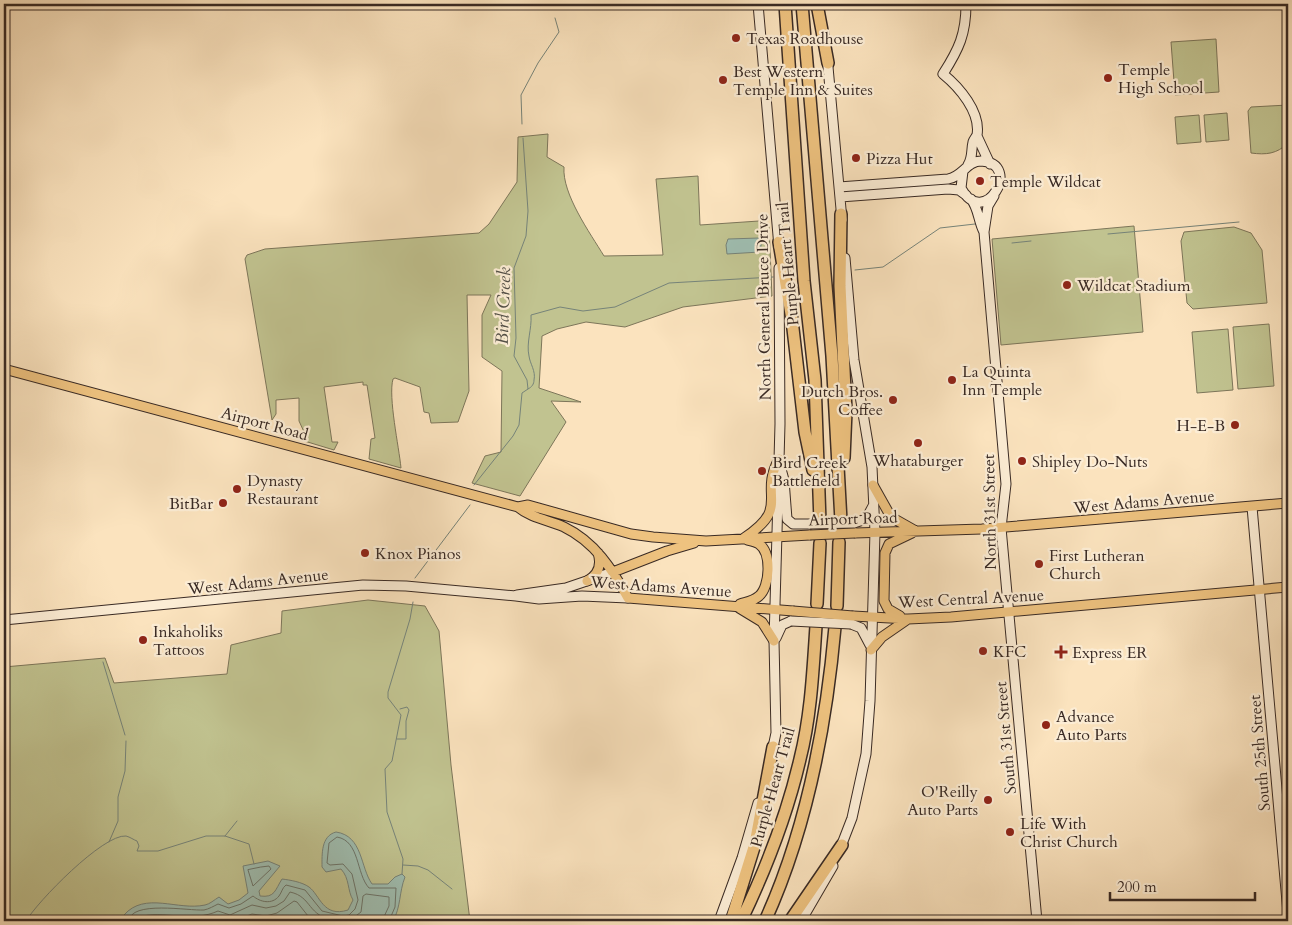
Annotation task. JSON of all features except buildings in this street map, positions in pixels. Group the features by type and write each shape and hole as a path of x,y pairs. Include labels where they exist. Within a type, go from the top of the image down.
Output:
{"highway":[{"name":"Purple Heart Trail","path":"785,4 800,227 815,380 820,503 815,523"},
{"path":"802,4 832,356 841,518 846,411 840,286 841,214"},
{"path":"817,4 828,63"},
{"path":"779,242 792,320 805,432 820,503"},
{"path":"837,606 839,542"},
{"path":"817,604 820,543"},
{"name":"Purple Heart Trail","path":"741,921 779,833 800,759 813,676 816,626"},
{"name":"Purple Heart Trail","path":"765,921 776,898 797,834 815,766 826,706 835,627"},
{"path":"732,921 754,844 773,748"},
{"path":"790,921 842,845"}],"main road":[{"name":"North General Bruce Drive","path":"719,921 742,858 776,733 774,641 779,459 779,242 758,4"},
{"path":"801,921 832,869 842,845 852,818 866,754 875,532 873,485 854,360 823,4"},
{"path":"840,197 948,189 981,201 994,196 998,191 1000,177 998,171 990,164 977,136 976,121 966,97 943,74 960,46 966,30 966,4"},
{"path":"968,197 960,181 972,157 973,140 977,136"},
{"path":"839,187 948,179 957,176 966,168 980,161 990,164"},
{"name":"North 31st Street","path":"994,196 988,206 984,232 1006,484 1001,528 1008,612"},
{"name":"North 31st Street","path":"968,197 976,204 980,225 984,232"},
{"name":"Airport Road","path":"4,369 518,506 532,516 565,528 596,551 614,572 628,598"},
{"path":"779,459 784,480 787,519 793,524 854,522 866,519 873,504"},
{"path":"744,539 764,524 772,512 772,472 779,459"},
{"path":"873,485 891,517 917,531"},
{"name":"West Adams Avenue","path":"1001,528 1288,503"},
{"name":"Airport Road","path":"518,506 528,505 639,535 706,541 855,532 1001,528"},
{"name":"South 25th Street","path":"1252,506 1288,913"},
{"path":"908,619 892,613 884,601 885,552 889,544 917,531"},
{"path":"735,605 759,596 764,590 767,576 767,563 760,545 744,539"},
{"name":"Airport Road","path":"614,572 667,551 706,541"},
{"path":"587,581 594,577 599,567 596,551"},
{"name":"West Adams Avenue","path":"516,596 566,588 614,572"},
{"name":"West Adams Avenue","path":"4,620 97,613 363,585 406,586 539,599 582,596 628,598 735,605 775,610"},
{"name":"West Central Avenue","path":"775,610 852,620 872,616 908,619 1288,587"},
{"path":"735,605 762,622 774,641"},
{"name":"South 31st Street","path":"1008,612 1037,921"},
{"path":"871,650 882,637 908,619"},
{"path":"774,641 782,625 791,621 852,620 867,636 871,650"}],"green space":[{"path":"1216,39 1219,92 1175,95 1171,42"},
{"path":"1288,105 1288,143 1271,153 1251,153 1248,111 1251,107"},
{"path":"1227,113 1229,140 1206,142 1204,115"},
{"path":"1199,115 1201,142 1177,144 1175,117"},
{"path":"548,134 547,157 564,167 567,189 572,201 604,256 663,255 656,179 698,176 700,225 759,221 762,225 769,226 772,296 683,307 625,327 586,322 557,329 542,336 539,388 581,402 551,401 566,422 520,496 472,483 485,456 501,452 502,371 482,357 482,315 491,295 467,295 469,391 458,422 431,423 429,413 424,412 420,387 395,378 393,379 393,410 401,468 369,459 371,439 375,438 367,385 363,385 363,382 324,387 332,442 338,442 334,450 301,440 305,434 299,421 299,398 276,400 276,414 272,420 245,259 247,255 265,249 479,233 489,224 517,182 518,137"},
{"name":"Wildcat Stadium","path":"1134,226 1143,332 1001,345 992,239"},
{"path":"1234,227 1251,233 1262,250 1267,303 1193,309 1187,303 1181,241 1184,232"},
{"path":"1269,324 1274,386 1238,389 1233,327"},
{"path":"1228,329 1233,390 1197,393 1192,332"},
{"path":"368,600 425,606 439,631 451,765 470,921 4,921 4,667 105,658 114,683 227,674 231,645 281,633 282,611"}],"water":[{"path":"728,239 762,239 760,252 727,254 726,245"},
{"path":"336,832 351,839 356,846 372,884 388,884 395,877 402,874 405,877 393,921 125,921 124,915 132,908 142,904 162,903 195,906 210,903 219,897 228,904 239,900 248,893 243,866 268,861 280,866 259,891 260,896 269,896 276,890 282,879 289,880 309,887 323,904 333,911 348,910 353,900 344,873 341,869 326,872 322,867 322,851 325,841 327,837"}],"waterway":[{"name":"Bird Creek","path":"552,4 553,9"},
{"name":"Bird Creek","path":"522,124 521,95 538,63 559,32 555,18"},
{"name":"Bird Creek","path":"474,485 513,436 519,425 522,393 528,389 527,380 514,356 516,338 514,268 526,236 528,211 523,138"},
{"path":"1108,234 1239,222"},
{"path":"855,270 883,267 940,228 975,224"},
{"path":"1012,243 1031,241"},
{"path":"528,389 532,386 534,377 528,351 531,315 560,307 583,311 615,307 669,283 773,277"},
{"name":"Bird Creek","path":"415,578 470,505"},
{"name":"Bird Creek","path":"402,874 403,859 387,812 385,769 392,761 401,715 388,698 388,692 410,619 413,602"},
{"path":"103,662 125,735"},
{"path":"397,739 406,739 406,721 409,710 407,707 400,709"},
{"path":"109,842 118,821 118,797 125,771 126,741"},
{"path":"225,836 237,821"},
{"path":"26,921 56,885 87,857 116,838 126,836 137,841 139,846 137,851 158,851 206,836 225,836 249,844 254,864"},
{"path":"403,865 418,866 428,870 452,889"}],"place":[{"name":"Texas Roadhouse","path":"736,38"},
{"name":"Temple High School","path":"1108,78"},
{"name":"Best Western Temple Inn & Suites","path":"723,80"},
{"name":"Pizza Hut","path":"856,158"},
{"name":"Temple Wildcat","path":"980,181"},
{"name":"Wildcat Stadium","path":"1067,285"},
{"name":"La Quinta Inn Temple","path":"952,380"},
{"name":"Dutch Bros. Coffee","path":"893,400"},
{"name":"H-E-B","path":"1235,425"},
{"name":"Whataburger","path":"918,443"},
{"name":"Shipley Do-Nuts","path":"1022,461"},
{"name":"Bird Creek Battlefield","path":"762,471"},
{"name":"Dynasty Restaurant","path":"237,489"},
{"name":"BitBar","path":"223,503"},
{"name":"Knox Pianos","path":"365,553"},
{"name":"First Lutheran Church","path":"1039,564"},
{"name":"Inkaholiks Tattoos","path":"143,640"},
{"name":"KFC","path":"983,651"},
{"name":"Express ER","path":"1061,652"},
{"name":"Advance Auto Parts","path":"1046,725"},
{"name":"O'Reilly Auto Parts","path":"988,800"},
{"name":"Life With Christ Church","path":"1010,832"}]}
